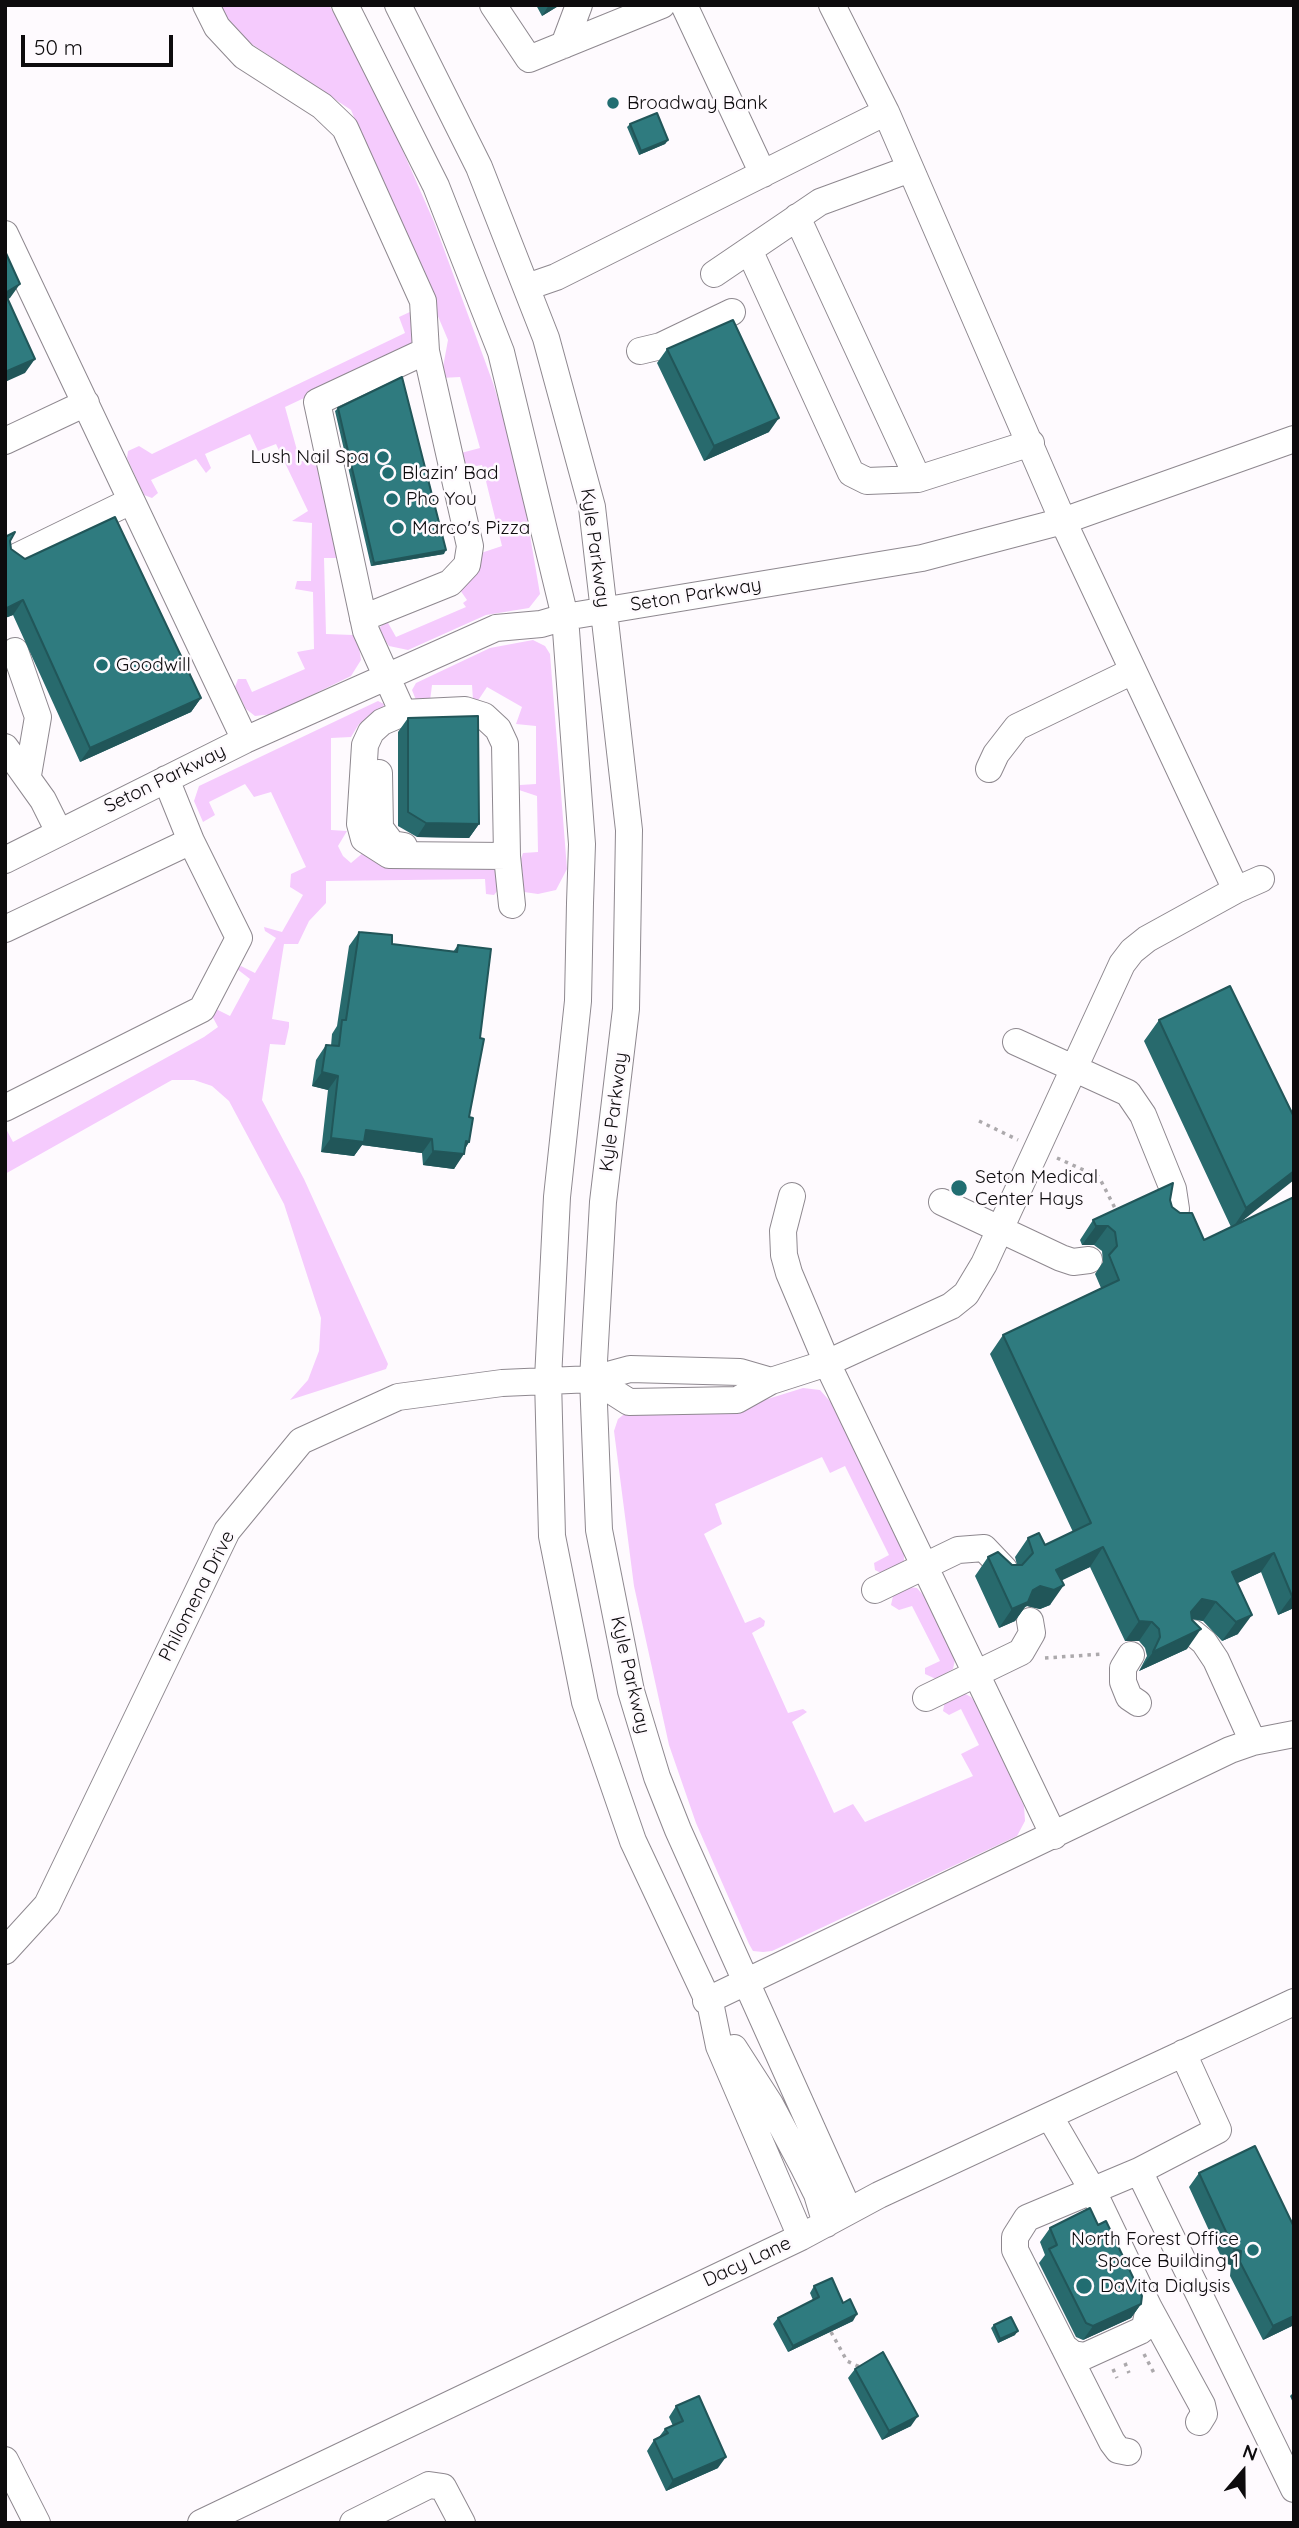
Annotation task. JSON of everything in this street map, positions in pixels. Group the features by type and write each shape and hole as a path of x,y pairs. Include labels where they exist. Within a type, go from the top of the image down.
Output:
{"street":[{"path":"206,5 217,27 244,56 322,106 345,128 423,301 426,351 470,545 467,565 450,583 363,618"},
{"name":"Kyle Parkway","path":"345,5 436,186 501,352 565,617 581,831 578,1001 556,1197 548,1379 552,1536 585,1702 633,1841 708,2004 725,2029 742,2064 770,2104 817,2194 838,2218"},
{"name":"Kyle Parkway","path":"398,5 480,167 527,287 546,338 592,507 629,830 626,1009 603,1202 593,1379 599,1530 631,1691 665,1798 746,1980 838,2218"},
{"path":"493,5 529,59 662,5"},
{"path":"564,45 579,5"},
{"path":"684,5 763,174"},
{"path":"832,5 886,112 1063,521 1236,890"},
{"path":"527,287 556,277 886,112"},
{"path":"714,274 820,202 910,169"},
{"path":"797,217 918,479"},
{"path":"5,234 245,740"},
{"path":"750,252 851,473 867,481 918,479 1031,443"},
{"path":"640,351 661,346 732,312"},
{"path":"392,718 388,677 366,631 317,402 426,351"},
{"path":"5,441 86,403"},
{"name":"Seton Parkway","path":"5,859 245,740 496,628 541,624 565,617 922,558 1063,521 1294,439"},
{"path":"16,557 131,501"},
{"path":"15,651 38,717 28,775"},
{"path":"989,769 996,754 1017,727 1133,671"},
{"path":"507,852 389,855 364,839 360,824 365,745 371,732 392,718 465,710 484,716 498,729 505,744 507,852 512,905"},
{"path":"5,747 28,775 59,832"},
{"path":"5,1108 202,1009 239,938 191,841 166,779"},
{"path":"5,929 191,841"},
{"path":"593,1379 629,1402 737,1400 771,1381 827,1363 933,1316 959,1300 976,1281 1111,986 1132,951 1164,928 1261,879"},
{"path":"1016,1042 1119,1088 1136,1103 1173,1189 1176,1209 1172,1218"},
{"path":"792,1196 783,1231 784,1255 827,1363 1055,1836"},
{"path":"942,1202 1061,1258 1073,1262 1089,1260"},
{"name":"Philomena Drive","path":"5,1951 47,1905 227,1531 301,1441 398,1397 548,1379 593,1379"},
{"path":"875,1590 958,1550 974,1547 992,1554 1004,1569"},
{"path":"926,1698 1021,1652 1032,1633 1030,1621"},
{"path":"1193,1633 1204,1642 1219,1668 1253,1742"},
{"path":"1131,1655 1123,1668 1123,1682 1129,1697 1138,1703"},
{"path":"708,2004 746,1980 1253,1742 1294,1734"},
{"name":"Dacy Lane","path":"201,2523 248,2513 838,2218 1294,2002"},
{"name":"Kyle Parkway","path":"708,2004 719,2046 801,2237"},
{"path":"1128,2452 1118,2450 1111,2442 1015,2249 1015,2237 1027,2218 1139,2171 1218,2130 1183,2053"},
{"path":"1050,2117 1093,2191 1149,2308 1202,2405 1204,2414 1199,2422"},
{"path":"1139,2171 1294,2489"},
{"path":"1064,2347 1073,2354 1085,2356 1140,2331 1145,2327 1149,2308"},
{"path":"5,2460 11,2487 37,2523"},
{"path":"353,2523 429,2485 443,2487 462,2523"}],"path":[{"path":"979,1121 1024,1143"},
{"path":"1049,1154 1099,1177 1121,1220"},
{"path":"1035,1658 1103,1654"},
{"path":"831,2332 847,2361 863,2368"},
{"path":"1141,2349 1155,2375"},
{"path":"1110,2363 1117,2378"}],"shaded area":[{"path":"225,5 329,5 350,42 392,126 434,222 493,383 518,465 540,594 529,608 486,615 408,650 389,646 380,634 379,628 387,621 396,637 466,607 463,603 467,600 460,590 481,553 502,546 482,465 471,467 464,464 461,453 480,448 460,377 441,378 448,340 351,110 241,37 227,20 222,8"},
{"path":"412,311 424,337 411,348 285,407 300,461 318,461 340,558 324,558 326,634 353,635 358,641 361,660 351,676 273,714 255,716 246,709 235,687 238,679 246,679 252,692 305,669 297,652 314,649 313,592 295,589 297,581 311,581 312,523 292,521 308,511 276,444 258,451 250,434 205,454 211,468 206,473 196,459 151,480 158,493 152,498 144,495 127,458 128,451 139,446 152,454 405,333 399,317"},
{"path":"533,640 545,646 550,654 567,869 556,890 538,894 524,892 521,859 523,853 538,852 537,796 519,790 520,785 536,784 536,726 516,724 522,707 487,687 477,702 473,700 472,685 432,685 430,701 416,700 412,690 416,683 490,648"},
{"path":"378,701 384,704 383,708 359,724 351,737 331,738 331,830 347,831 338,846 343,856 351,863 364,852 494,863 498,890 494,895 486,894 485,879 326,881 326,903 309,921 298,944 284,944 272,1019 289,1022 289,1027 285,1045 270,1044 262,1100 304,1179 388,1364 386,1369 290,1400 308,1380 319,1351 321,1318 284,1204 229,1101 212,1086 194,1080 172,1080 5,1174 5,1127 13,1142 204,1037 218,1027 211,1014 216,1009 230,1016 250,979 237,969 241,966 255,973 276,938 265,931 264,927 282,932 303,895 290,887 291,874 306,867 271,792 254,797 245,784 209,802 215,815 203,822 194,801 199,786"},
{"path":"803,1388 820,1390 835,1407 904,1553 904,1561 900,1567 883,1574 875,1570 874,1563 889,1555 845,1466 830,1473 822,1457 715,1504 722,1524 704,1534 745,1623 760,1617 765,1621 764,1626 752,1633 788,1713 803,1709 807,1712 792,1722 834,1813 853,1804 865,1822 973,1776 961,1754 979,1745 961,1709 949,1715 943,1711 945,1700 962,1692 976,1703 1024,1806 1025,1821 1017,1836 772,1951 763,1952 753,1951 749,1944 696,1823 669,1745 634,1586 614,1431 618,1419 627,1412 758,1402"},
{"path":"910,1587 917,1588 924,1596 955,1660 953,1669 936,1679 925,1674 925,1668 940,1661 912,1606 899,1610 891,1605 893,1596"}],"building":[{"path":"657,113 668,140 641,151 630,124"},
{"path":"5,251 20,284 5,293"},
{"path":"5,293 35,359 5,372"},
{"path":"733,320 779,418 714,446 667,349"},
{"path":"402,377 446,550 374,563 338,408"},
{"name":"Goodwill","path":"115,517 201,698 90,748 23,600 5,609 5,537 15,532 10,541 11,549 25,559"},
{"path":"478,716 479,824 426,823 408,812 408,718"},
{"path":"359,932 392,935 392,944 457,952 458,945 491,949 480,1038 484,1039 469,1117 473,1118 469,1142 466,1141 464,1154 433,1151 432,1139 366,1130 364,1142 331,1138 338,1076 322,1072 326,1045 339,1046 342,1020 346,1020"},
{"path":"1230,986 1294,1117 1294,1171 1246,1208 1159,1020"},
{"path":"1173,1183 1170,1200 1172,1207 1180,1213 1192,1213 1204,1240 1294,1197 1294,1595 1292,1596 1274,1553 1232,1572 1252,1615 1236,1622 1216,1602 1202,1599 1191,1612 1192,1620 1201,1629 1153,1652 1160,1637 1159,1629 1152,1622 1139,1621 1103,1547 1056,1570 1064,1585 1054,1590 1040,1586 1033,1590 1028,1602 1012,1609 988,1557 998,1552 1012,1565 1022,1565 1033,1553 1028,1538 1039,1533 1045,1545 1091,1523 1003,1335 1119,1280 1109,1255 1117,1246 1115,1232 1108,1226 1096,1226 1093,1220"},
{"name":"North Forest Office Space Building 1","path":"1255,2146 1294,2227 1294,2316 1273,2326 1240,2262 1241,2251 1234,2249 1199,2173"},
{"path":"1090,2208 1098,2225 1106,2221 1142,2296 1141,2304 1093,2326 1086,2323 1049,2249 1057,2245 1050,2228"},
{"path":"832,2278 843,2303 850,2299 857,2314 793,2346 778,2318 819,2297 814,2286"},
{"path":"1011,2317 1018,2331 1000,2339 994,2325"},
{"path":"883,2352 918,2416 889,2431 855,2369"},
{"path":"699,2396 726,2457 673,2480 654,2440 668,2433 665,2429 683,2421 676,2406"}],"place":[{"name":"Broadway Bank","path":"613,103"},
{"name":"Lush Nail Spa","path":"383,457"},
{"name":"Blazin' Bad","path":"388,473"},
{"name":"Pho You","path":"392,499"},
{"name":"Marco's Pizza","path":"398,528"},
{"name":"Goodwill","path":"102,665"},
{"name":"Seton Medical Center Hays","path":"959,1188"},
{"name":"North Forest Office Space Building 1","path":"1253,2250"},
{"name":"DaVita Dialysis","path":"1084,2286"}]}
